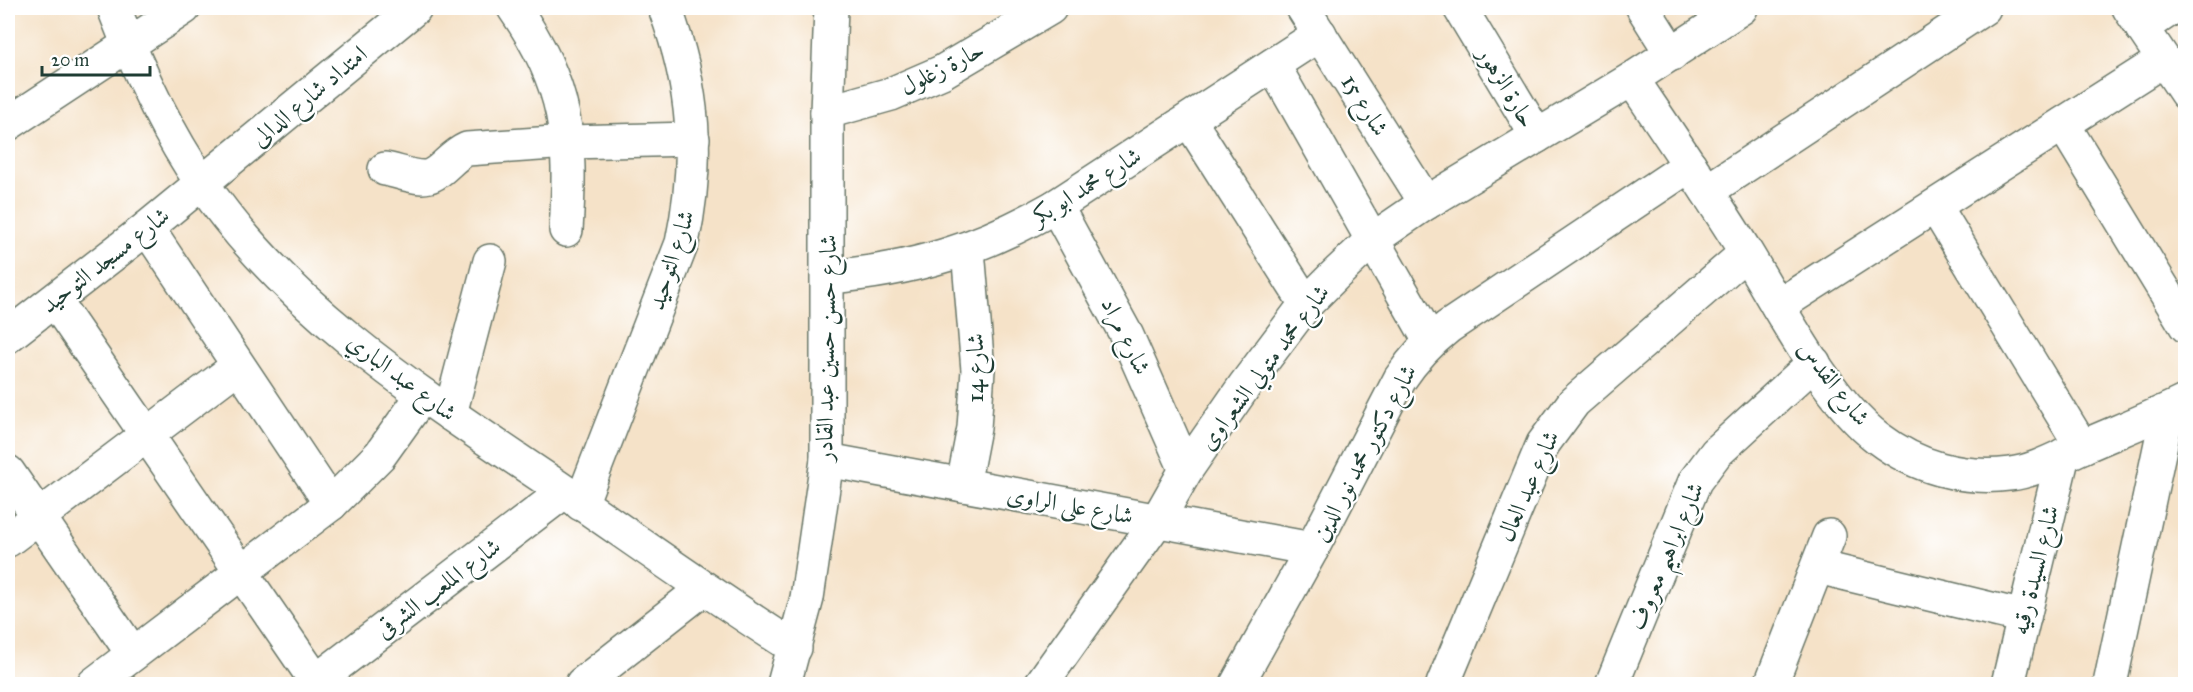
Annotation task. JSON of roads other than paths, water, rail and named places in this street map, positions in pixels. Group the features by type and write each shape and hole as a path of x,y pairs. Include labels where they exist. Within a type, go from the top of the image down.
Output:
{"street":[{"name":"شارع عبد الباري","path":"114,8 128,44 175,139 202,184 251,243 304,298 361,349 423,395 703,589 784,673"},
{"path":"8,124 184,8"},
{"name":"امتداد شارع الدالى","path":"202,184 416,8"},
{"path":"514,8 536,39 551,72 562,106 568,142 566,230"},
{"name":"شارع التوحيد","path":"573,498 681,243 689,209 693,139 686,74 664,8"},
{"name":"شارع حسن حسين عبد القادر","path":"784,673 816,547 827,460 827,112 831,8"},
{"name":"حارة زغلول","path":"827,112 891,94 942,72 1050,8"},
{"name":"حارة الزهور","path":"1460,8 1537,136"},
{"path":"1643,8 1672,54"},
{"name":"شارع محمد متولي الشعراوى","path":"1041,684 1157,521 1186,470 1245,385 1306,304 1372,240 1426,203 1632,79 1741,8"},
{"name":"شارع دكتور محمد نور الدين","path":"1237,684 1312,549 1400,379 1430,341 1984,8"},
{"path":"2172,8 2136,18 2186,93"},
{"name":"شارع محمد ابو بكر","path":"828,277 887,271 922,264 968,250 1013,231 1056,206 1273,65 1311,21"},
{"name":"شارع 15","path":"1311,21 1426,203"},
{"path":"1778,306 2163,60"},
{"path":"1273,65 1430,341"},
{"name":"شارع القدس","path":"1632,79 1699,178 1814,363 1849,410 1876,437 1906,457 1940,470 1975,476 2012,474 2072,451 2177,405"},
{"path":"1189,120 1306,304"},
{"path":"2063,124 2186,326"},
{"path":"385,168 422,177 433,175 454,155 467,150 568,142 693,139"},
{"name":"شارع مسجد التوحيد","path":"8,336 202,184"},
{"name":"شارع مراد","path":"1056,206 1127,336 1186,470"},
{"path":"1935,206 2072,451"},
{"path":"147,228 331,504"},
{"name":"شارع 14","path":"963,485 974,428 978,370 968,250"},
{"name":"شارع عبد العال","path":"1443,684 1543,444 1557,421 1574,402 1746,253"},
{"path":"450,414 490,261"},
{"path":"55,301 315,683"},
{"name":"شارع ابراهيم معروف","path":"1612,684 1695,482 1716,453 1814,363"},
{"path":"8,540 238,366"},
{"path":"104,682 133,654 331,504 380,455 423,395"},
{"path":"2109,684 2177,405"},
{"name":"شارع السيدة رقيه","path":"2008,684 2024,617 2072,451"},
{"name":"شارع على الراوى","path":"827,460 1312,549"},
{"path":"8,472 133,654"},
{"name":"شارع الملعب الشرقى","path":"315,683 573,498"},
{"path":"1771,684 1829,536"},
{"path":"1818,567 2024,617"},
{"path":"582,684 703,589"}]}
